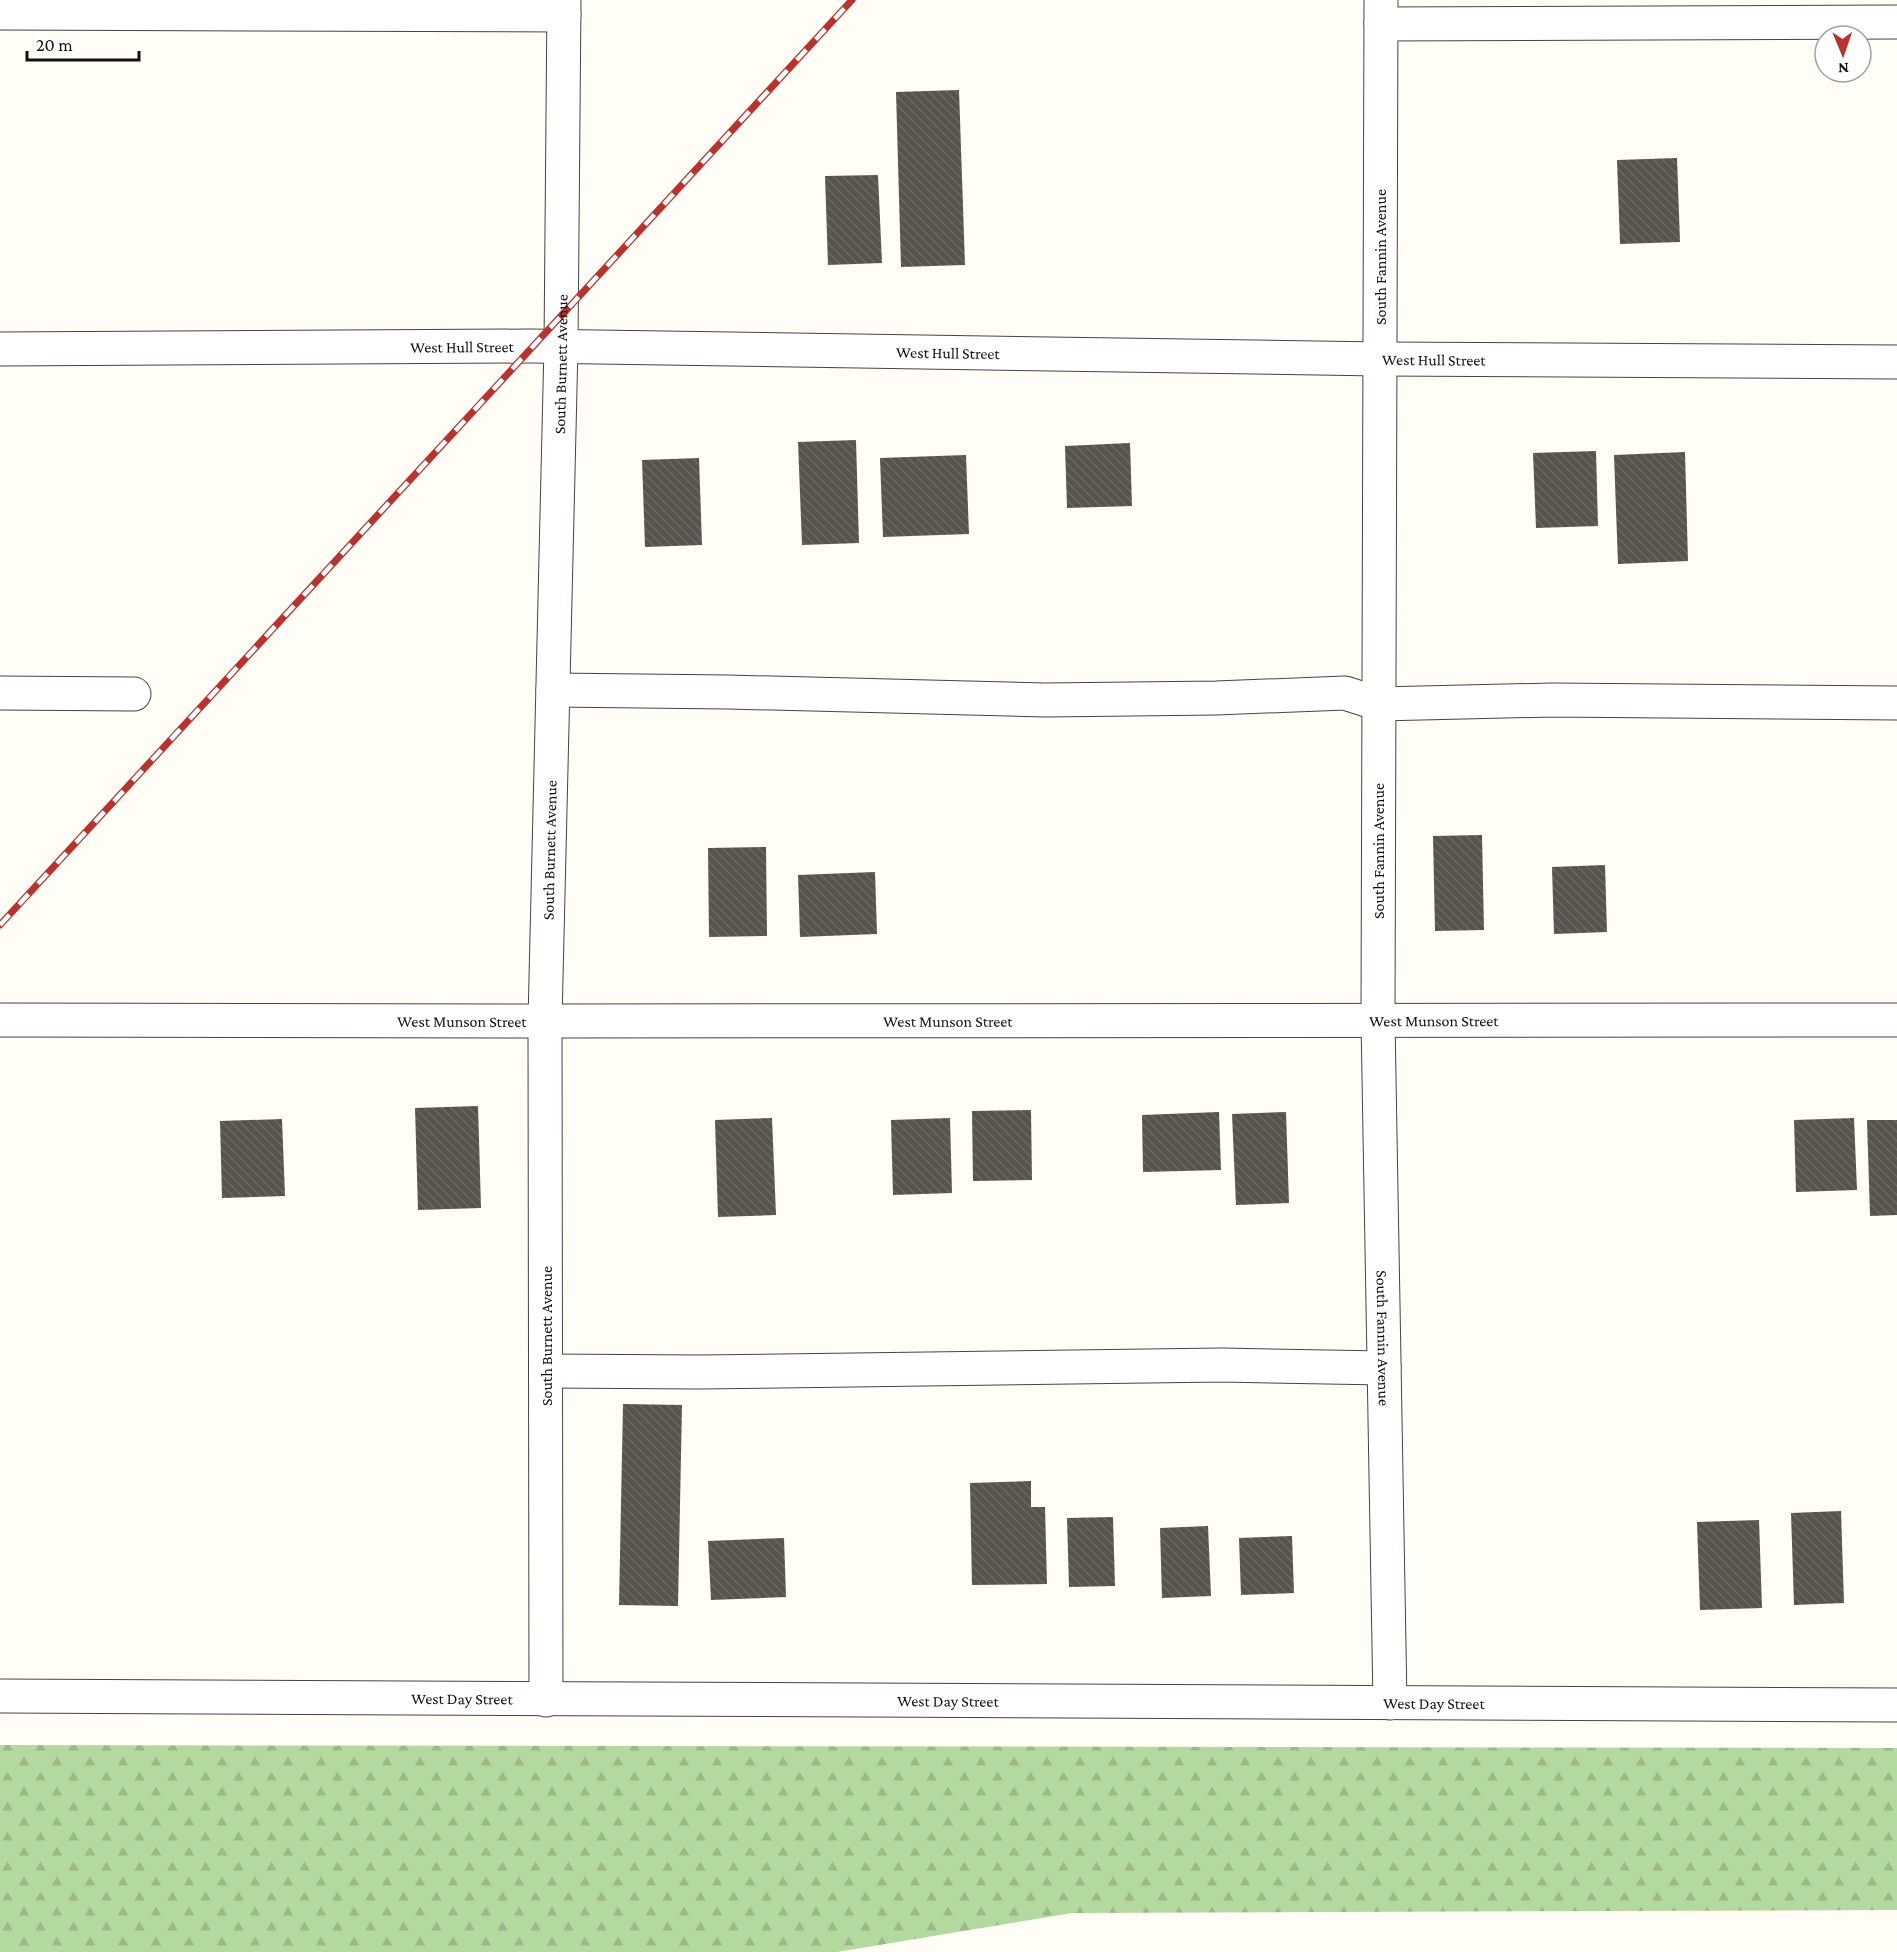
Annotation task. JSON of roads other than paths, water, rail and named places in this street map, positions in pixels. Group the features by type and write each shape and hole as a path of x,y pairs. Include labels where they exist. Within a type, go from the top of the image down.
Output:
{"street":[{"path":"0,13 564,8"},
{"name":"South Burnett Avenue","path":"546,1700 545,1021 561,346 564,8"},
{"path":"1381,12 1686,11 1897,22"},
{"name":"South Fannin Avenue","path":"1381,12 1377,1020 1390,1703"},
{"name":"West Hull Street","path":"0,349 561,346 1380,359 1897,362"},
{"path":"553,690 1046,700 1216,698 1345,693 1379,704 1552,700 1897,703"},
{"path":"0,693 134,693"},
{"name":"West Munson Street","path":"0,1020 1897,1020"},
{"path":"546,1371 699,1372 1222,1365 1384,1368"},
{"name":"West Day Street","path":"0,1696 1897,1705"}],"railway":[{"path":"0,925 852,0"}]}
